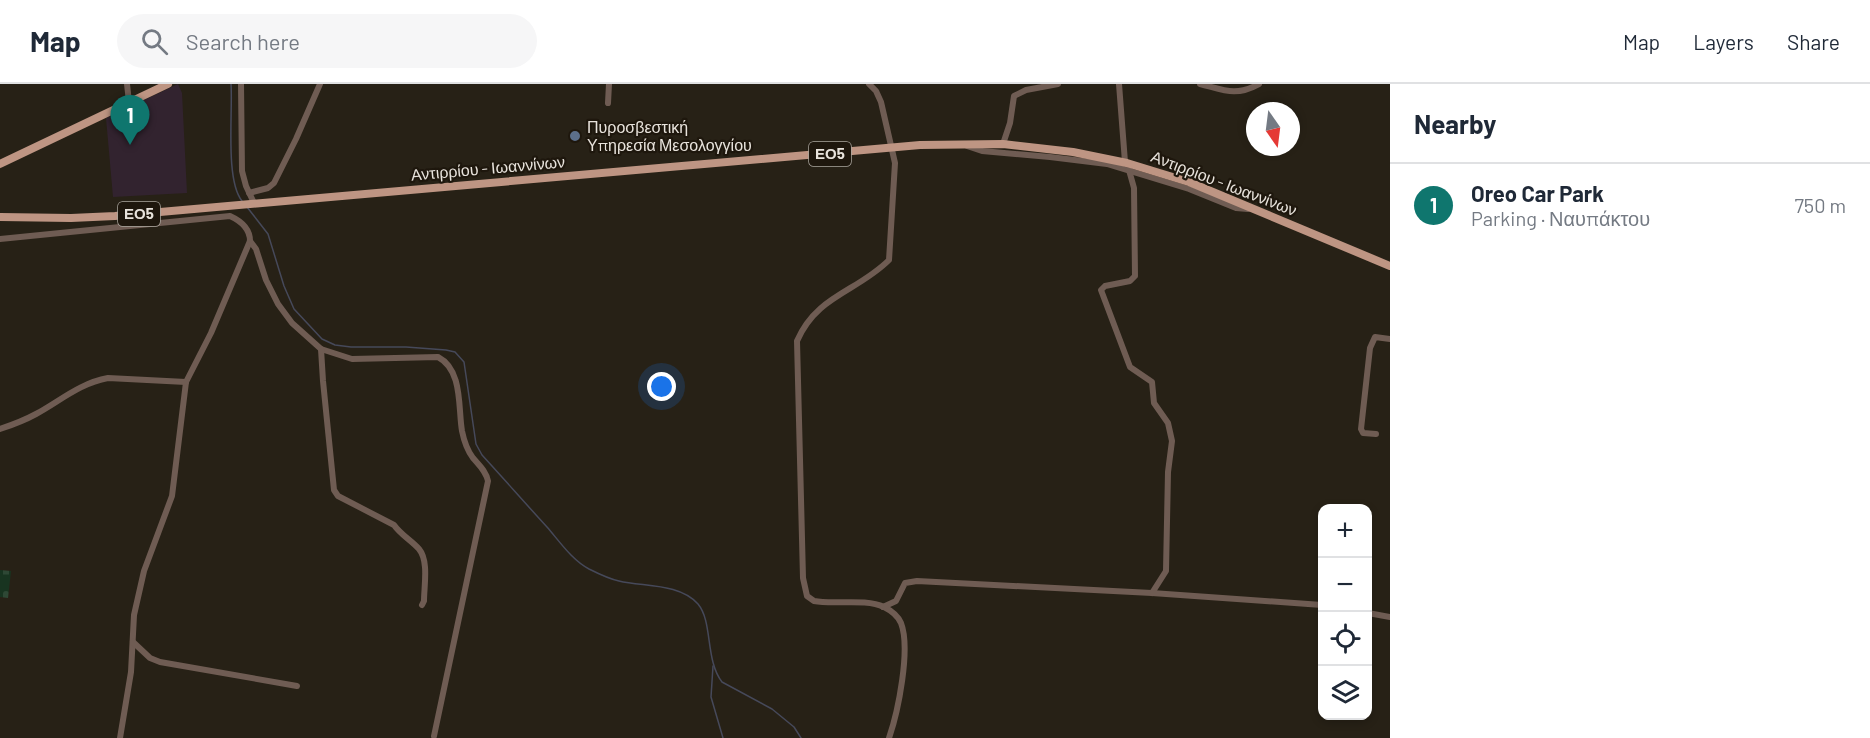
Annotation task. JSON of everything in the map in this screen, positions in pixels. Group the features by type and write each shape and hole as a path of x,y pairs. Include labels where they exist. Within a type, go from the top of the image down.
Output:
{"main road":[{"path":"0,164 168,84"},
{"name":"Αντιρρίου - Ιωαννίνων","path":"0,217 83,218 961,143 1003,144 1073,152 1189,182 1390,266"}],"street":[{"path":"127,84 129,102"},
{"path":"241,84 241,166 252,203"},
{"path":"249,193 268,188 274,183 320,84"},
{"path":"608,103 609,84"},
{"path":"869,84 880,99 895,168 889,260 816,311 797,341 803,578 807,596 816,602 883,607 899,619 904,641 901,680 889,738"},
{"path":"1003,144 1010,123 1014,96 1026,90 1058,84"},
{"path":"1119,84 1127,166 1134,188 1134,278 1130,281 1105,286 1101,290 1130,367 1152,382 1154,403 1168,423 1171,436 1166,571 1152,593"},
{"path":"1200,84 1235,93 1258,84"},
{"path":"961,143 982,151 1127,166"},
{"path":"230,216 231,205"},
{"path":"0,239 230,216 248,230 250,241 256,249 266,280 278,304 292,323 321,349 352,358 438,357 450,366 456,382 465,444 488,478 434,736"},
{"path":"120,738 131,672 134,615 142,578 172,496 186,382 211,333 250,241"},
{"path":"1374,259 1390,271"},
{"path":"1376,434 1363,433 1361,429 1370,348 1375,337 1390,339"},
{"path":"321,349 334,490 338,496 394,525 419,549 424,559 424,601 422,605"},
{"path":"0,429 35,415 71,392 97,380 108,378 186,382"},
{"path":"883,607 895,602 903,586 910,581 1152,593 1318,605"},
{"path":"1372,614 1390,617"},
{"path":"133,642 150,658 160,662 297,686"}],"shaded area":[{"path":"178,84 182,93 187,193 113,197 106,118"}],"green space":[{"path":"0,570 11,571 8,598 0,597"}],"waterway":[{"path":"231,84 233,178 242,201"},
{"path":"247,207 268,234 284,286 294,309 322,339 335,345 351,347 406,347 455,352 464,362 476,444 482,455 566,550 577,561 608,578 671,589 690,597 703,612 713,663 722,682 772,709 794,727 801,738"},
{"path":"713,666 711,697 723,738"}],"place":[{"name":"Πυροσβεστική Υπηρεσία Μεσολογγίου","path":"575,136"},
{"name":"Oreo Car Park","path":"130,145"}]}
